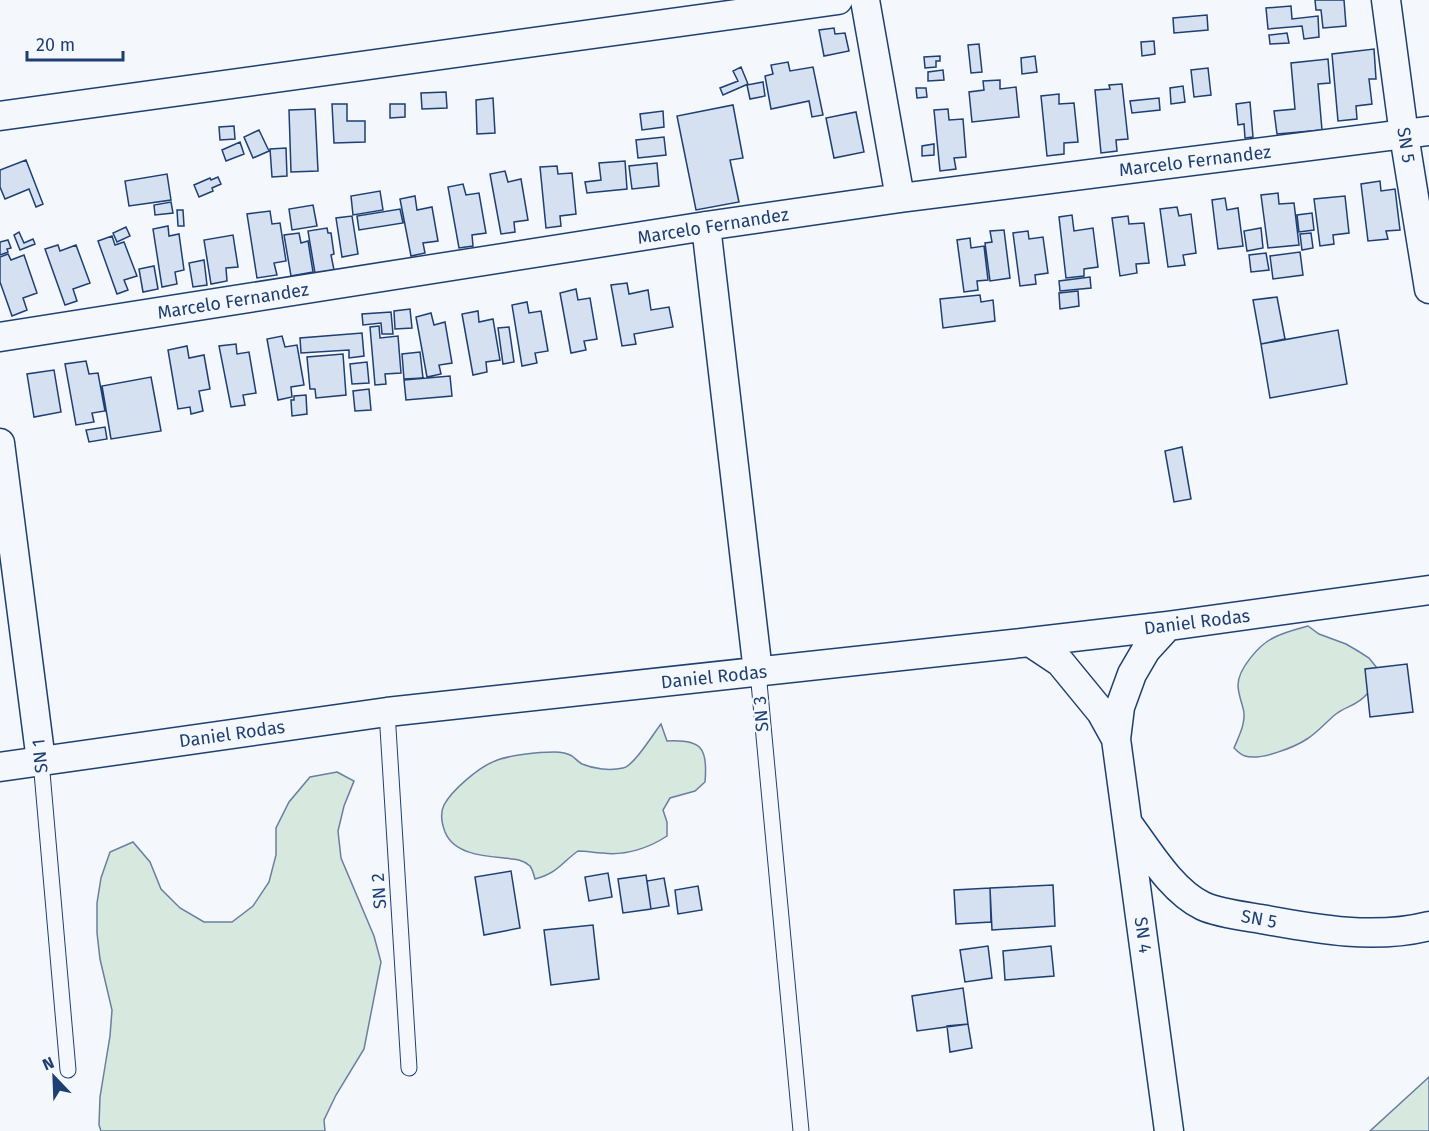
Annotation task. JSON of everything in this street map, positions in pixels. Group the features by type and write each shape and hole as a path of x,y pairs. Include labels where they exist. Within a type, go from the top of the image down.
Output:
{"street":[{"path":"0,116 838,0"},
{"path":"865,0 900,198"},
{"name":"SN 5","path":"1386,0 1416,133 1429,289"},
{"name":"Marcelo Fernandez","path":"0,337 706,226 900,198 1416,133"},
{"name":"SN 3","path":"706,226 758,672"},
{"name":"SN 1","path":"0,442 41,761"},
{"name":"Daniel Rodas","path":"0,767 387,712 1168,626 1429,590"},
{"name":"SN 4","path":"1168,626 1146,650 1132,674 1120,707 1116,739 1169,1131"},
{"name":"SN 4","path":"1030,642 1060,662 1101,712 1116,739"},
{"name":"SN 5","path":"1127,822 1179,889 1203,906 1232,914 1293,925 1368,933 1410,931 1429,926"}],"lane":[{"name":"SN 3","path":"758,672 801,1131"},
{"name":"SN 2","path":"387,712 409,1068"},
{"name":"SN 1","path":"41,761 68,1070"}],"shaded area":[{"path":"1308,626 1319,634 1346,644 1369,658 1377,668 1369,691 1359,701 1336,714 1302,742 1259,757 1242,755 1234,748 1244,718 1238,688 1242,672 1250,658 1267,641"},
{"path":"661,724 667,741 688,742 700,748 704,754 706,770 705,782 695,791 670,798 663,810 667,822 667,836 652,844 636,850 611,854 578,851 554,871 535,879 530,866 524,862 462,849 449,839 445,832 442,818 444,805 459,786 489,764 516,756 556,752 570,755 582,764 592,767 623,768 638,756"},
{"path":"337,772 354,781 344,806 338,831 341,858 374,936 381,962 364,1049 336,1095 324,1120 325,1131 101,1131 99,1125 100,1097 112,1010 100,959 97,903 101,878 110,852 133,842 150,862 161,889 180,908 204,922 232,922 253,906 269,882 276,855 276,828 289,802 310,777"},
{"path":"1429,1077 1429,1131 1370,1131"}],"building":[{"path":"1315,0 1344,0 1346,26 1323,28 1321,10 1316,10"},
{"path":"1291,6 1292,19 1318,16 1319,37 1304,39 1302,26 1268,29 1266,8"},
{"path":"1207,15 1208,30 1174,33 1173,18"},
{"path":"834,28 835,34 845,33 849,51 824,56 819,30"},
{"path":"1287,33 1289,43 1270,44 1269,35"},
{"path":"1154,41 1155,54 1142,56 1141,42"},
{"path":"979,44 982,72 971,73 968,45"},
{"path":"1374,49 1376,79 1369,79 1372,104 1356,106 1357,119 1338,121 1332,54"},
{"path":"940,56 940,61 936,61 936,67 925,68 924,57"},
{"path":"1035,56 1037,72 1022,74 1021,58"},
{"path":"1328,59 1330,83 1318,84 1322,130 1277,134 1274,111 1295,109 1291,63"},
{"path":"788,62 790,71 813,67 823,115 812,117 809,101 771,109 765,76 773,74 771,65"},
{"path":"741,67 748,84 723,95 720,88 738,81 733,71"},
{"path":"1208,68 1211,95 1194,97 1191,70"},
{"path":"943,70 944,80 928,81 928,72"},
{"path":"1000,80 1000,89 1016,87 1019,117 972,122 969,92 984,90 983,81"},
{"path":"763,82 765,96 750,99 747,85"},
{"path":"1122,84 1128,139 1116,140 1117,151 1101,153 1095,90 1110,89 1109,85"},
{"path":"1183,86 1185,102 1171,104 1170,88"},
{"path":"916,88 926,88 927,97 917,98"},
{"path":"446,92 447,108 422,109 421,93"},
{"path":"1059,94 1059,104 1074,103 1078,142 1064,143 1064,154 1047,156 1041,96"},
{"path":"493,98 495,133 477,134 476,100"},
{"path":"1159,98 1160,110 1132,113 1130,101"},
{"path":"1250,102 1253,137 1245,138 1244,124 1238,125 1236,104"},
{"path":"332,104 347,104 347,121 365,121 365,142 334,143"},
{"path":"390,104 405,104 405,117 390,118"},
{"path":"733,105 743,158 730,160 739,202 696,210 677,116"},
{"path":"315,109 318,171 291,172 289,110"},
{"path":"948,109 949,120 963,119 966,157 954,158 956,169 940,171 934,110"},
{"path":"663,111 664,127 642,130 640,114"},
{"path":"856,112 864,152 834,158 826,118"},
{"path":"234,126 235,139 220,140 219,127"},
{"path":"259,130 269,151 253,158 244,137"},
{"path":"664,137 666,155 638,158 636,140"},
{"path":"240,142 244,154 226,161 222,150"},
{"path":"934,144 934,155 922,156 922,146"},
{"path":"286,148 287,176 272,177 270,149"},
{"path":"26,160 43,204 36,207 29,189 5,199 0,187 0,170"},
{"path":"625,161 627,189 587,193 585,182 601,180 599,163"},
{"path":"657,163 659,186 632,189 629,166"},
{"path":"557,166 558,174 572,173 576,214 560,216 561,226 546,228 540,167"},
{"path":"505,171 508,182 521,179 528,220 514,222 515,232 501,234 490,174"},
{"path":"167,174 171,200 129,206 125,181"},
{"path":"218,177 221,184 212,188 213,191 199,197 194,185"},
{"path":"1380,181 1381,191 1395,189 1400,230 1386,231 1388,239 1368,241 1361,184"},
{"path":"463,184 466,195 479,193 486,233 472,235 473,246 459,248 448,187"},
{"path":"380,191 383,210 353,215 351,196"},
{"path":"1278,193 1279,204 1294,203 1299,245 1268,248 1261,195"},
{"path":"415,196 417,210 432,207 438,241 423,243 425,253 411,256 400,199"},
{"path":"1345,196 1349,233 1333,235 1334,244 1320,246 1314,199"},
{"path":"1225,198 1227,210 1238,208 1243,246 1218,249 1212,200"},
{"path":"171,202 173,213 155,215 154,205"},
{"path":"313,205 317,226 292,230 289,209"},
{"path":"1177,207 1179,216 1191,214 1196,253 1183,255 1185,265 1168,267 1160,209"},
{"path":"400,209 403,223 359,230 357,216"},
{"path":"177,210 183,210 184,226 178,226"},
{"path":"270,211 272,224 280,223 286,261 274,263 277,275 257,278 247,214"},
{"path":"1312,213 1314,230 1299,232 1297,215"},
{"path":"1072,215 1074,231 1093,228 1098,267 1084,269 1084,276 1066,278 1059,217"},
{"path":"352,216 358,254 342,257 336,218"},
{"path":"1128,216 1129,224 1144,223 1149,263 1136,264 1137,273 1120,276 1112,218"},
{"path":"168,226 169,236 179,234 184,270 175,272 177,284 162,287 153,229"},
{"path":"126,227 130,236 117,242 113,233"},
{"path":"327,228 328,233 331,233 334,270 315,273 308,231"},
{"path":"1261,228 1263,248 1247,251 1244,231"},
{"path":"1004,230 1010,278 990,281 985,243 992,242 990,231"},
{"path":"1028,231 1029,239 1043,237 1048,273 1035,275 1036,284 1020,286 1013,233"},
{"path":"19,232 24,243 33,239 35,244 20,250 14,235"},
{"path":"299,233 301,243 308,241 313,272 291,276 284,235"},
{"path":"1311,233 1313,248 1302,250 1300,234"},
{"path":"233,235 238,267 226,268 227,281 211,284 204,240"},
{"path":"112,236 115,245 124,242 137,276 124,280 128,290 117,294 98,241"},
{"path":"970,238 971,248 984,246 988,280 977,281 978,290 964,292 957,240"},
{"path":"8,240 11,248 0,255 0,242"},
{"path":"58,245 60,251 76,245 90,283 73,289 77,301 65,305 45,249"},
{"path":"1300,252 1303,275 1273,279 1270,256"},
{"path":"1266,253 1269,270 1251,272 1249,255"},
{"path":"8,254 11,260 24,255 37,293 23,298 27,310 12,316 0,282 0,257"},
{"path":"204,260 207,285 193,287 189,263"},
{"path":"154,266 158,289 143,292 139,269"},
{"path":"1090,277 1091,288 1060,291 1059,281"},
{"path":"627,283 629,294 648,290 651,310 669,307 673,327 634,334 636,344 622,346 611,285"},
{"path":"576,289 578,300 590,298 597,339 584,341 586,350 571,353 560,293"},
{"path":"1078,291 1079,306 1060,309 1059,293"},
{"path":"980,295 981,302 993,300 995,321 943,328 940,299"},
{"path":"1277,297 1285,339 1261,344 1253,300"},
{"path":"527,302 529,313 541,311 548,351 535,353 537,363 522,366 512,305"},
{"path":"410,309 412,328 395,329 394,311"},
{"path":"478,311 479,322 493,319 500,360 486,362 487,372 473,375 462,314"},
{"path":"391,312 393,334 382,334 381,323 363,325 362,314"},
{"path":"431,313 434,325 445,322 452,363 439,365 441,374 427,377 416,317"},
{"path":"379,326 380,338 398,336 401,373 385,374 386,384 375,385 370,327"},
{"path":"509,327 514,362 503,364 498,328"},
{"path":"1338,330 1347,384 1270,398 1261,344"},
{"path":"362,333 364,356 349,358 349,350 301,353 300,338"},
{"path":"282,336 285,347 297,345 304,385 291,387 292,397 278,400 267,339"},
{"path":"236,344 237,354 249,352 256,393 243,395 245,405 231,407 219,346"},
{"path":"187,346 189,358 204,355 210,389 199,391 203,411 191,414 190,407 178,409 168,350"},
{"path":"420,352 423,378 404,379 402,354"},
{"path":"343,354 346,395 316,398 315,389 310,389 307,357"},
{"path":"86,361 89,374 98,373 105,411 92,413 94,422 76,425 65,364"},
{"path":"367,362 369,383 352,384 350,364"},
{"path":"54,370 61,412 34,417 27,374"},
{"path":"450,376 452,396 406,400 404,380"},
{"path":"151,377 161,431 111,439 102,386"},
{"path":"369,389 371,410 355,411 353,391"},
{"path":"306,395 307,414 292,416 291,400 294,400 294,396"},
{"path":"105,427 107,439 89,442 86,430"},
{"path":"1182,447 1191,499 1174,502 1165,451"},
{"path":"1407,664 1413,712 1370,717 1365,669"},
{"path":"511,871 520,928 484,935 475,877"},
{"path":"608,873 612,897 589,901 585,877"},
{"path":"646,875 651,909 623,913 618,879"},
{"path":"664,878 669,906 651,909 647,881"},
{"path":"1053,885 1055,926 992,930 990,888"},
{"path":"698,886 702,910 678,914 675,890"},
{"path":"990,888 991,922 956,924 954,890"},
{"path":"593,925 599,979 551,985 544,930"},
{"path":"988,946 992,978 965,982 960,950"},
{"path":"1051,946 1054,976 1005,980 1003,951"},
{"path":"963,988 968,1024 917,1031 912,996"},
{"path":"968,1024 972,1048 950,1052 947,1026"}]}
